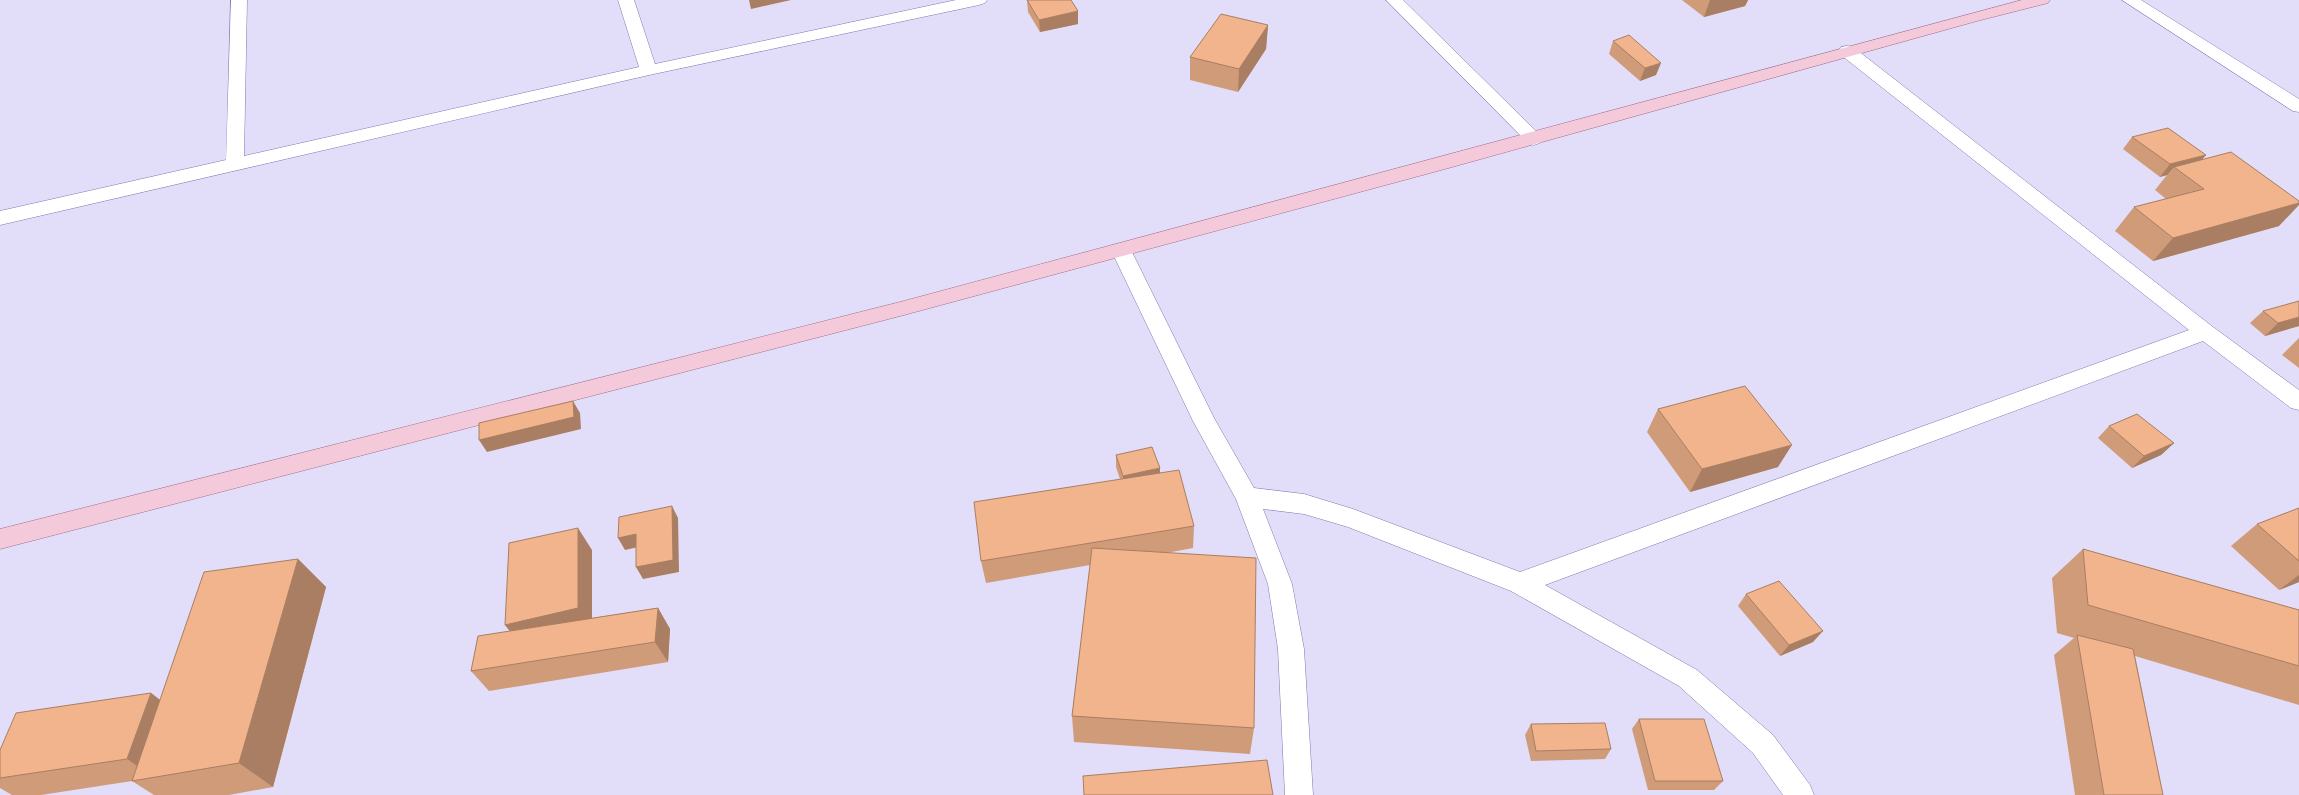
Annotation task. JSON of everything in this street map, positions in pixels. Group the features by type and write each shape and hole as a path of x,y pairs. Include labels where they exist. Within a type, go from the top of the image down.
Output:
{"main road":[{"path":"0,539 157,497 901,308 1121,250 1534,139 1972,17 2042,0"}],"street":[{"path":"235,164 239,0"},
{"path":"626,0 649,70"},
{"path":"0,218 649,70 979,0"},
{"path":"1394,0 1534,139"},
{"path":"2130,0 2299,107"},
{"path":"1848,51 2206,332 2299,402"},
{"path":"1121,250 1204,421 1247,496 1280,584 1292,649 1299,795"},
{"path":"1520,584 2206,332"},
{"path":"1247,496 1304,504 1332,513 1520,584 1688,678 1763,744 1800,795"}],"building":[{"path":"1027,0 1071,0 1078,11 1039,20"},
{"path":"1221,14 1268,25 1239,69 1190,57"},
{"path":"1629,35 1661,63 1645,68 1613,41"},
{"path":"2168,128 2206,155 2170,164 2132,137"},
{"path":"2231,152 2299,201 2299,203 2173,238 2134,207 2204,189 2174,167"},
{"path":"2299,301 2299,317 2278,323 2263,311"},
{"path":"1745,386 1792,445 1702,469 1658,409"},
{"path":"573,401 574,417 479,440 479,423"},
{"path":"2137,414 2174,443 2144,456 2109,426"},
{"path":"1152,447 1160,468 1123,476 1116,455"},
{"path":"1179,470 1194,526 981,561 974,502"},
{"path":"672,506 673,560 636,567 636,534 618,538 619,517"},
{"path":"2299,508 2299,561 2257,524"},
{"path":"578,528 578,608 505,625 509,543"},
{"path":"1092,548 1256,558 1254,728 1072,716"},
{"path":"2083,549 2299,610 2299,666 2088,605"},
{"path":"298,559 239,763 132,781 204,572"},
{"path":"1779,581 1823,631 1789,645 1746,594"},
{"path":"658,608 655,642 471,671 478,636"},
{"path":"2077,635 2133,649 2163,795 2104,795"},
{"path":"151,693 127,759 0,778 0,750 16,713"},
{"path":"1639,719 1704,719 1723,781 1655,781"},
{"path":"1605,723 1611,749 1536,751 1531,724"},
{"path":"1267,760 1273,795 1084,795 1083,776"}]}
